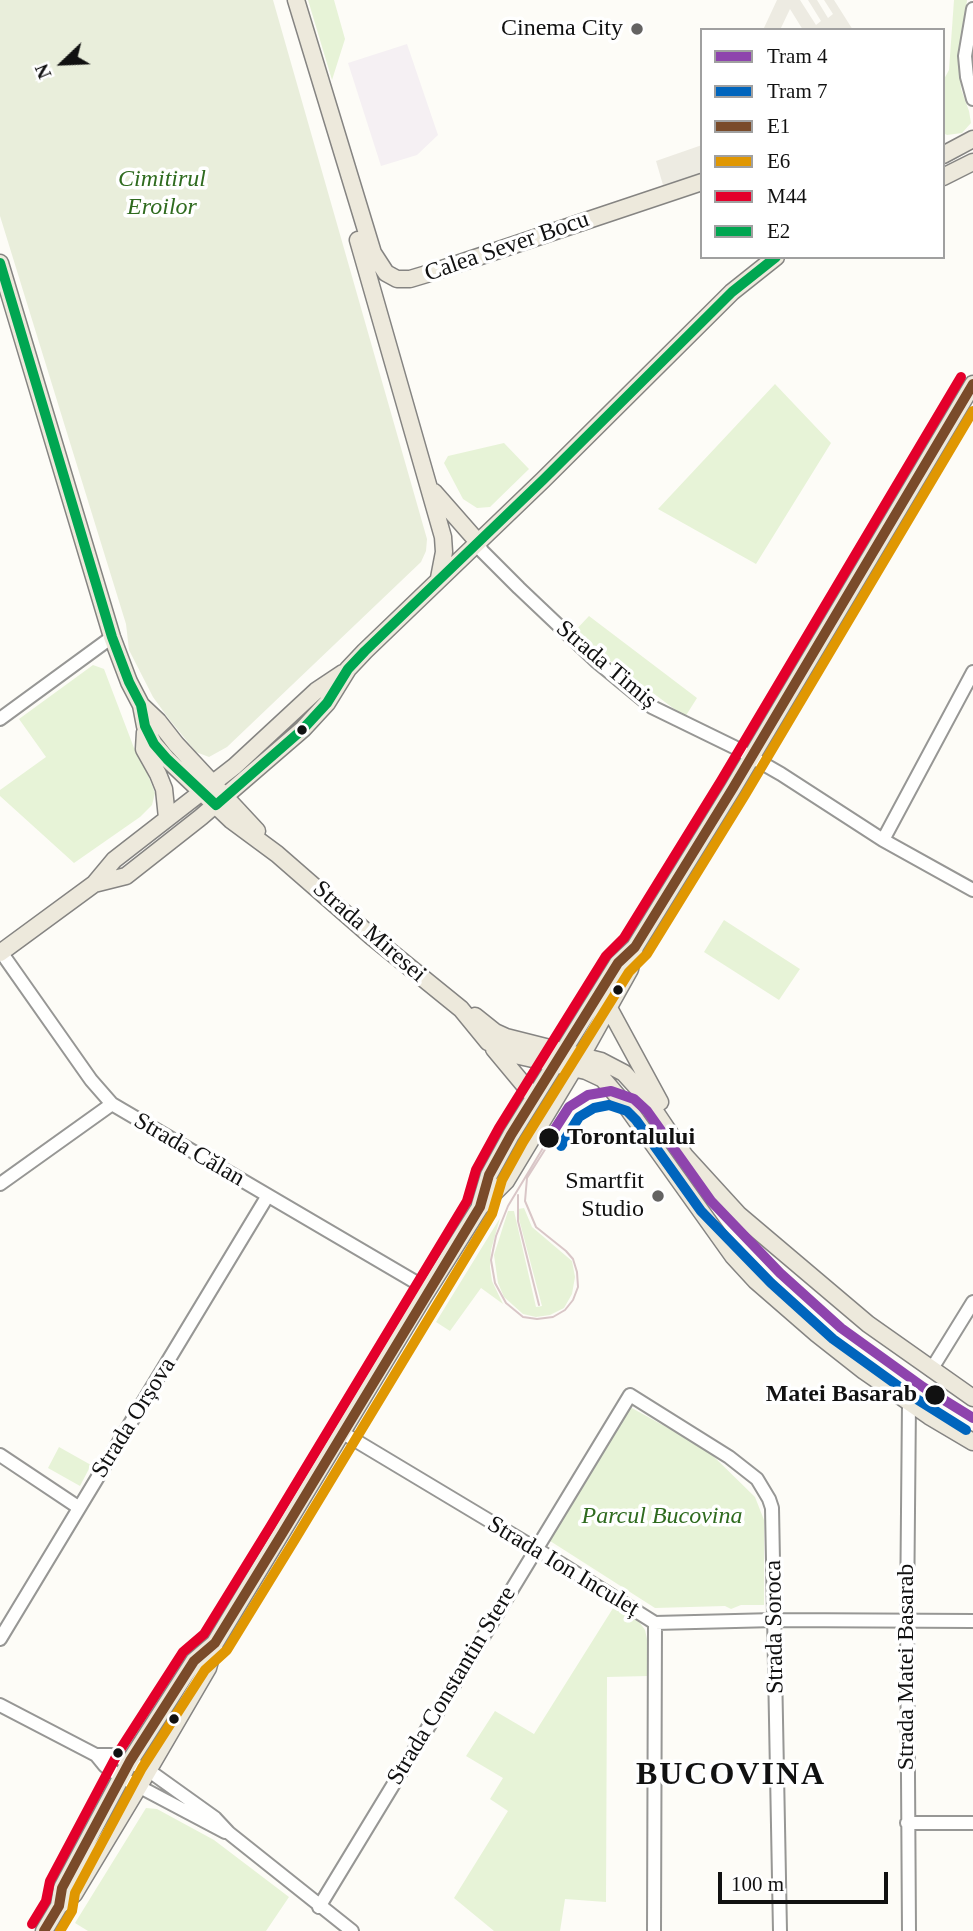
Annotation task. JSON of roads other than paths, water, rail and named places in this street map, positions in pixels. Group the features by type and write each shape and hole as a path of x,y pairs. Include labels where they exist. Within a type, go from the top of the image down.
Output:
{"main road":[{"path":"288,0 428,481 444,546 439,578"},
{"name":"Calea Sever Bocu","path":"296,0 373,253 386,273 397,279 410,279 430,273 700,182"},
{"path":"945,154 972,137"},
{"path":"945,176 973,162"},
{"path":"1,953 94,884 114,860 207,787 316,691 348,669 732,292 773,259"},
{"path":"0,263 129,682 141,705 207,787"},
{"path":"379,307 397,279"},
{"path":"480,1207 489,1175 534,1097 618,963 635,947 752,757 973,384"},
{"path":"428,481 437,496 477,541"},
{"path":"94,884 126,876 221,801 303,729 327,703 348,669"},
{"path":"141,705 145,726 144,749 164,789 167,818"},
{"path":"145,726 154,744 167,759 207,787"},
{"name":"Strada Miresei","path":"207,787 371,936 461,1009 488,1042 515,1055 578,1062"},
{"path":"44,1931 59,1906 74,1894 208,1668 215,1643 480,1207 506,1181 578,1062 630,969 635,947"},
{"path":"609,1008 661,1104 676,1144"},
{"name":"Strada Miresei","path":"461,1009 471,1013 495,1032 559,1058"},
{"path":"488,1042 534,1097"},
{"path":"578,1062 601,1061 630,1078 676,1144 716,1191 748,1222 845,1306 973,1398"},
{"path":"578,1062 612,1088 721,1240 756,1281 832,1346 909,1402 973,1442"},
{"path":"59,1906 62,1888 130,1761 194,1661 215,1643"}],"street":[{"path":"973,9 965,47 970,67 967,77 973,99"},
{"name":"Strada Timiș","path":"477,541 482,551 509,579 652,707 752,757 883,839 973,890"},
{"path":"0,719 113,636"},
{"path":"883,839 973,672"},
{"name":"Strada Călan","path":"1,953 91,1080 112,1104 429,1290"},
{"path":"0,1184 112,1104"},
{"name":"Strada Orșova","path":"0,1639 267,1197"},
{"path":"931,1370 972,1305"},
{"name":"Strada Constantin Stere","path":"319,1907 630,1395"},
{"name":"Strada Soroca","path":"630,1395 729,1457 757,1479 772,1508 780,1931"},
{"name":"Strada Matei Basarab","path":"909,1402 906,1620 909,1931"},
{"name":"Strada Ion Inculeț","path":"344,1433 655,1623 775,1620 973,1621"},
{"path":"0,1455 78,1507"},
{"path":"654,1931 655,1623"},
{"path":"0,1705 96,1755 105,1766 121,1777 209,1825 229,1833"},
{"path":"96,1755 111,1755 148,1770 215,1818 229,1833 352,1931"},
{"path":"907,1823 973,1823"}],"tram line":[{"name":"4","path":"549,1138 569,1107 588,1095 611,1091 634,1099 647,1111 711,1201 780,1273 841,1328 923,1387 973,1418"},
{"name":"7","path":"561,1146 579,1117 594,1108 609,1105 627,1111 701,1211 771,1283 833,1339 915,1398 966,1430"},
{"path":"549,1138 508,1206 496,1236 491,1260 495,1283 506,1303 523,1317 537,1319 553,1317 565,1310 578,1287 573,1259 536,1227 525,1201 527,1178 551,1140"},
{"path":"518,1195 518,1221 539,1305"}],"place":[{"name":"Cinema City","path":"637,29"},
{"name":"Torontalului","path":"549,1138"},
{"name":"Smartfit Studio","path":"658,1196"},
{"name":"Matei Basarab","path":"935,1395"}],"district":[{"name":"BUCOVINA","path":"731,1776"}],"park label":[{"name":"Cimitirul Eroilor","path":"162,194"},
{"name":"Parcul Bucovina","path":"662,1517"}]}
